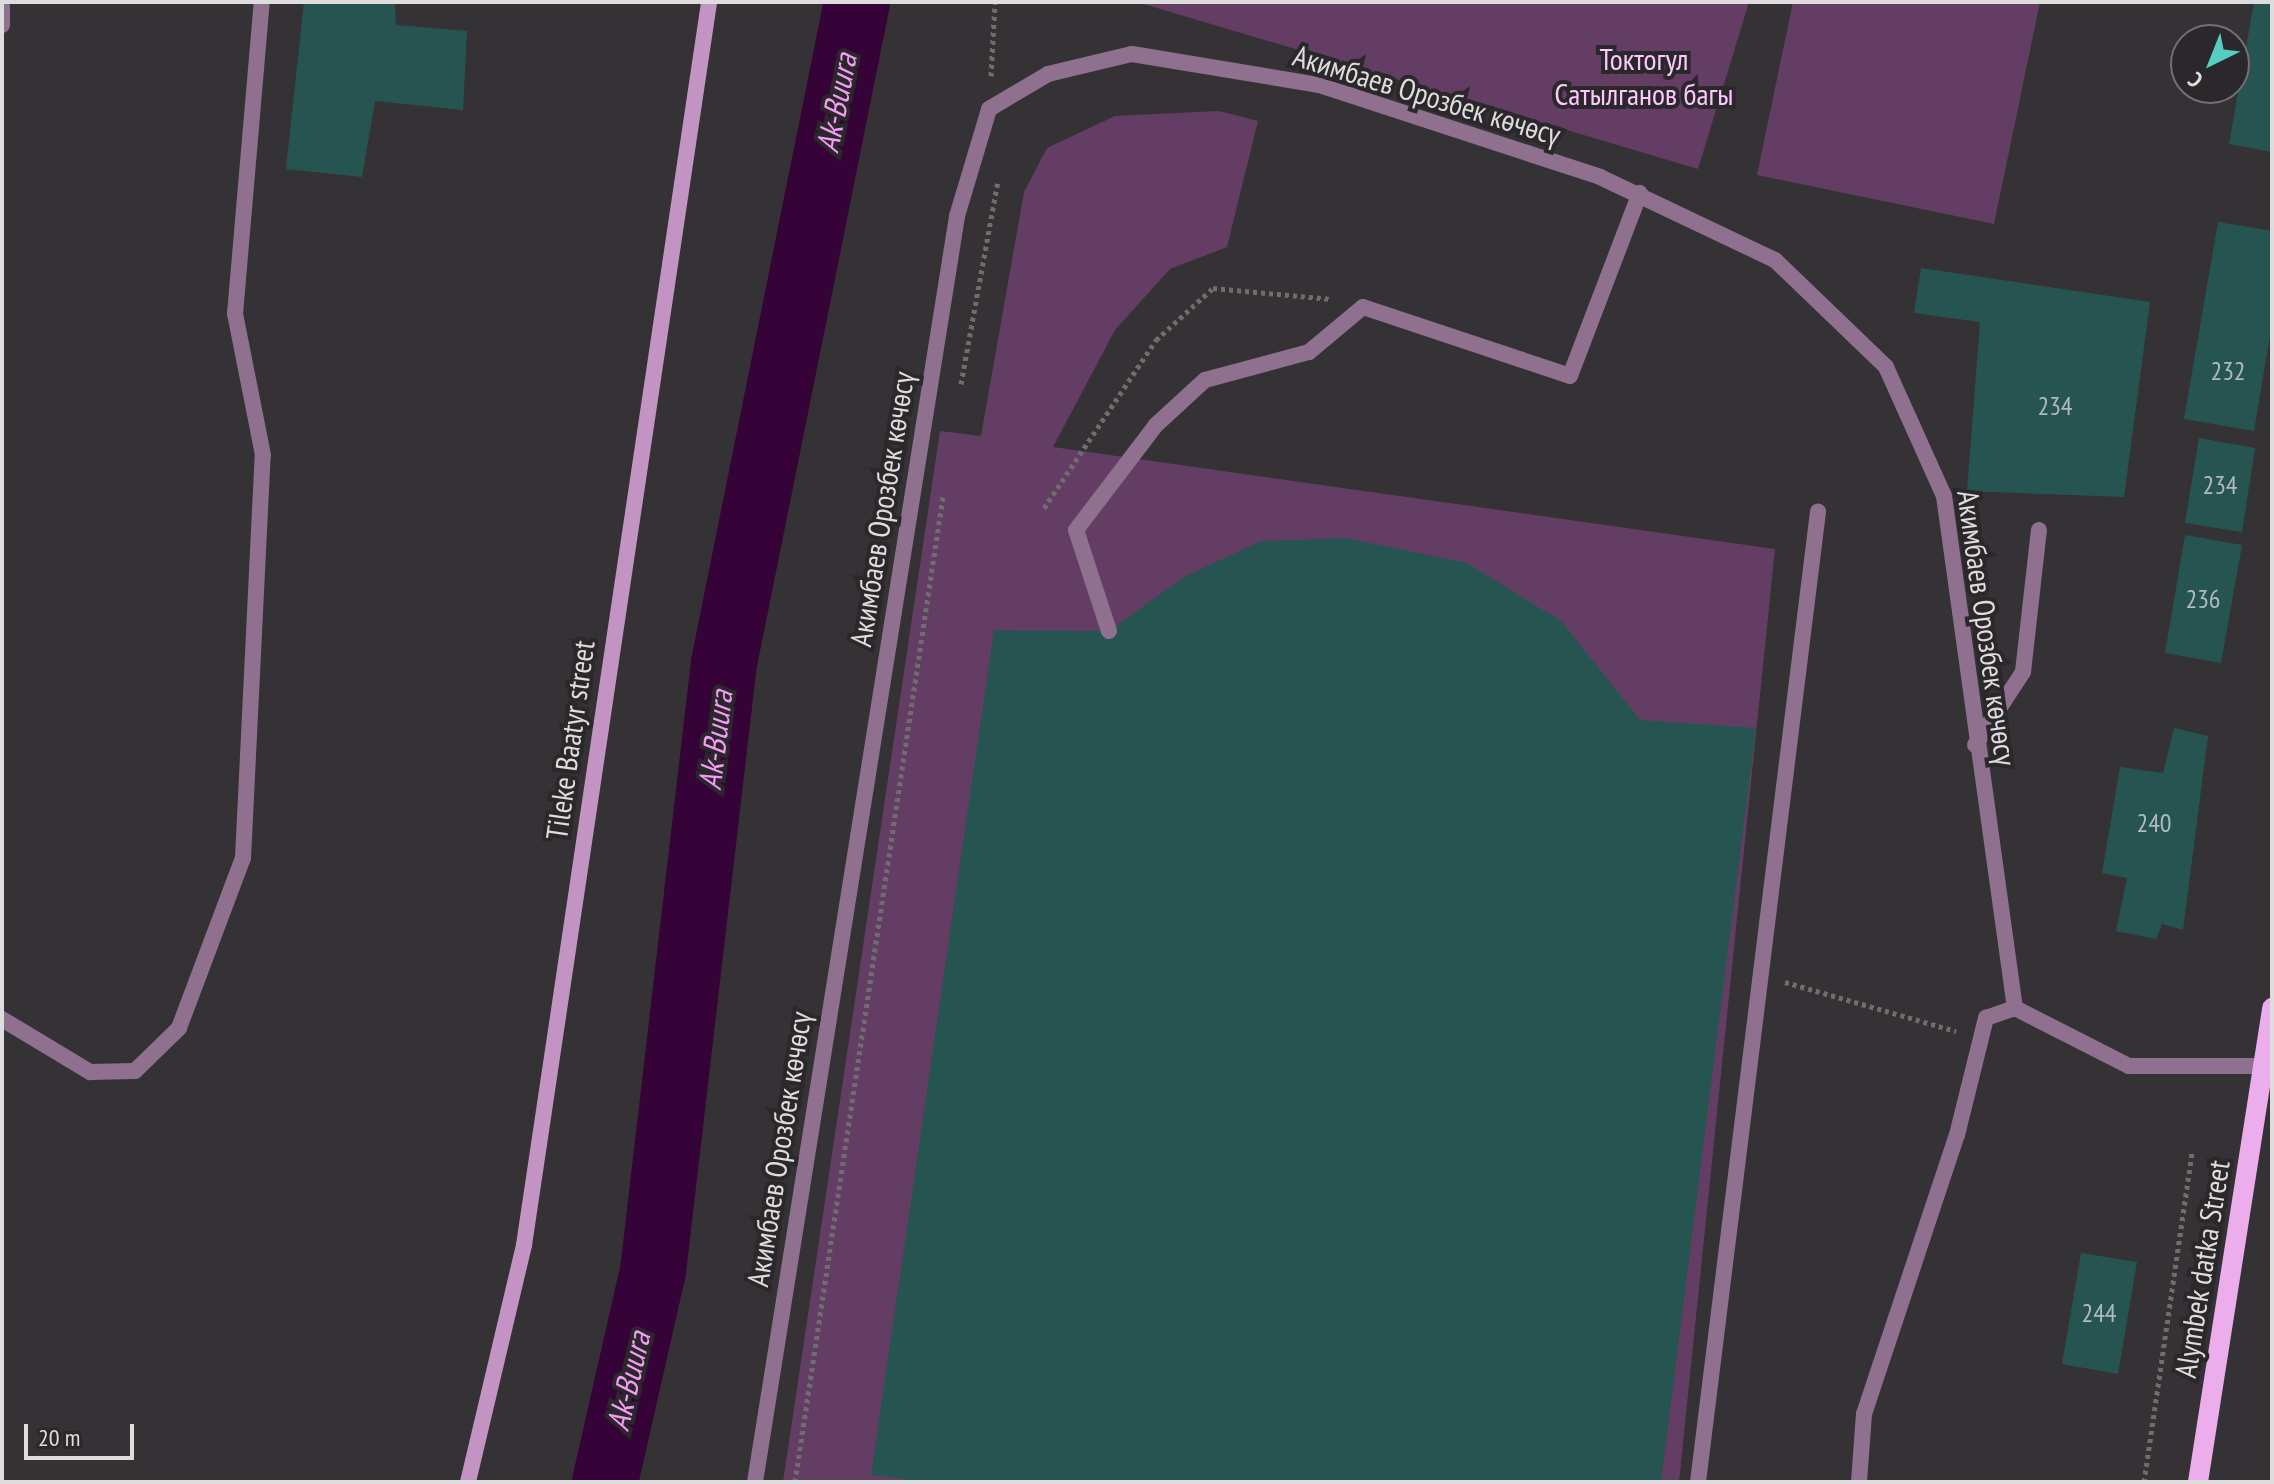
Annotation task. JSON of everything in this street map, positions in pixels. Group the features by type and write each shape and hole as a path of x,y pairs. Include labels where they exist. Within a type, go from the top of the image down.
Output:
{"main road":[{"path":"2268,1066 2272,1008"},
{"name":"Alymbek datka Street","path":"2198,1482 2268,1066"}],"street":[{"path":"2,1019 90,1072 120,1075 142,1067 179,1028 243,858 263,455 235,314 262,2"},
{"name":"Tileke Baatyr street","path":"468,1482 524,1245 709,2"},
{"path":"2,7 2,25"},
{"name":"Акимбаев Орозбек көчөсү","path":"755,1482 957,216 989,109 1048,74 1132,54 1319,85 1640,193 1775,260 1886,367 1944,496 1975,745 2015,1008"},
{"path":"1109,631 1076,530 1156,425 1205,380 1309,352 1363,307 1570,376 1640,193"},
{"path":"1698,1482 1818,511"},
{"path":"1975,745 2023,672 2039,530"},
{"path":"1859,1482 1864,1414 1957,1135 1986,1018 2015,1008 2129,1066 2268,1066"}],"path":[{"path":"989,109 995,2"},
{"path":"958,398 1001,168"},
{"path":"1044,508 1156,340 1213,288 1363,307"},
{"path":"795,1482 943,492"},
{"path":"1760,976 1958,1032"},
{"path":"2144,1482 2192,1153"}],"green space":[{"name":"Токтогул Сатылганов багы","path":"1137,2 1749,2 1698,169"},
{"path":"1793,2 2040,2 1994,224 1757,175"},
{"path":"1219,111 1258,121 1227,247 1170,269 1115,330 1053,447 1775,549 1679,1482 783,1482 940,431 981,436 1024,192 1047,148 1115,116"}],"building":[{"path":"304,2 395,2 396,25 467,31 463,110 375,101 362,177 286,169"},
{"path":"2254,2 2272,2 2272,152 2229,144 2236,104 2250,104 2250,25"},
{"path":"2218,222 2272,231 2272,323 2254,431 2184,419"},
{"path":"1921,268 2150,302 2124,497 1967,491 1980,322 1914,313"},
{"path":"2199,438 2255,448 2242,532 2185,523"},
{"path":"2185,535 2242,545 2221,663 2165,653"},
{"path":"1346,538 1467,563 1561,621 1640,720 1756,728 1661,1482 929,1482 871,1475 994,630 1109,631 1184,577 1261,541"},
{"path":"2174,728 2208,736 2183,930 2162,924 2156,939 2116,931 2127,878 2102,873 2120,767 2163,773"},
{"path":"2081,1253 2137,1262 2118,1374 2062,1364"}],"waterway":[{"name":"Ak-Buura","path":"605,1482 653,1271 724,663 857,2"}]}
